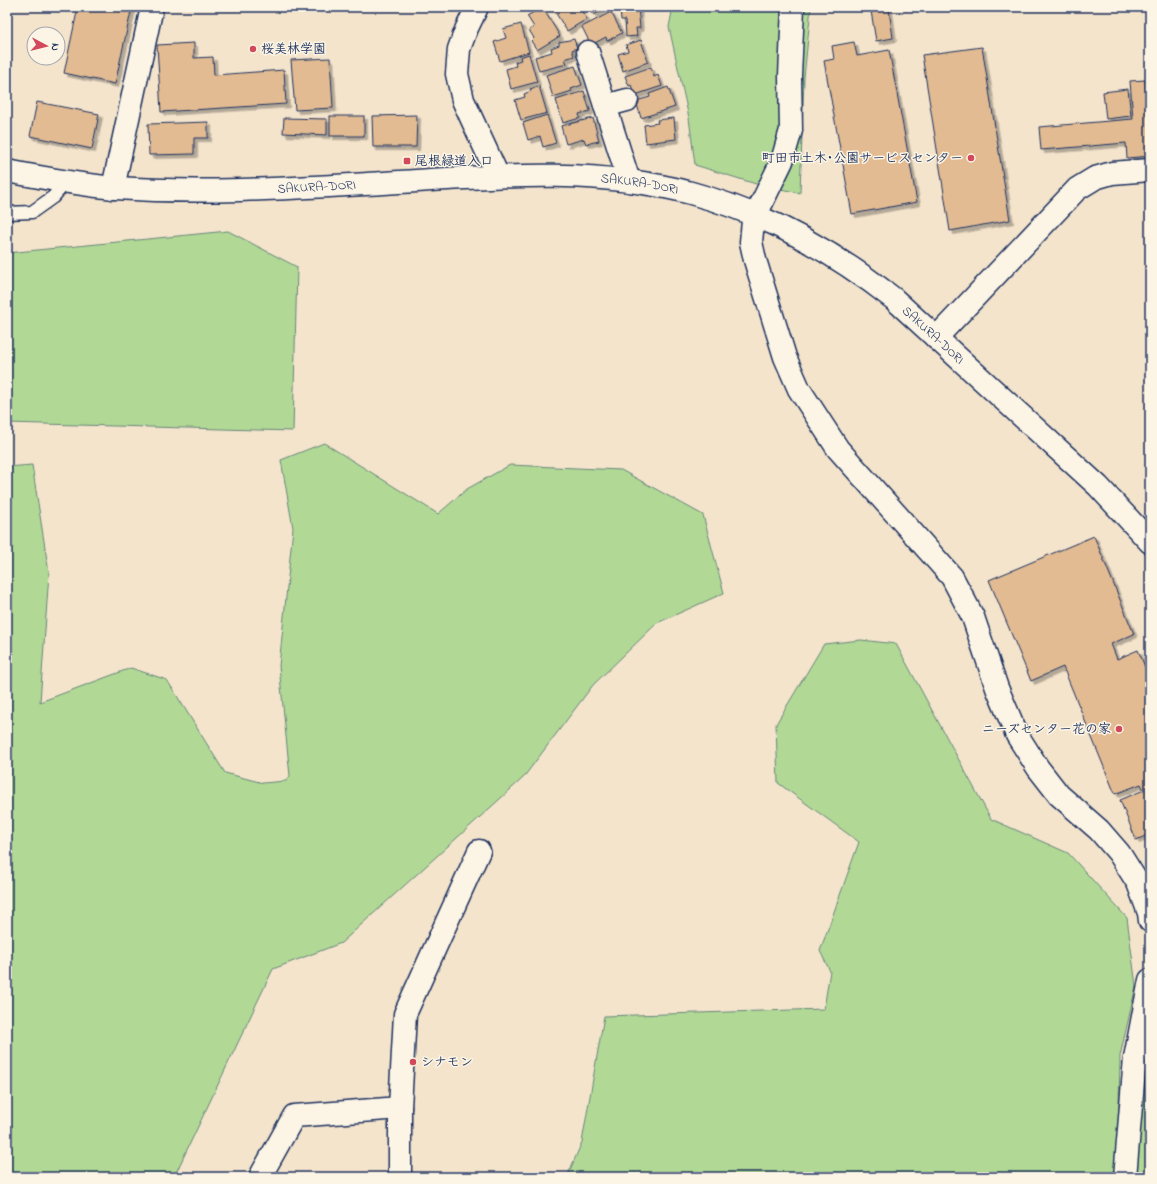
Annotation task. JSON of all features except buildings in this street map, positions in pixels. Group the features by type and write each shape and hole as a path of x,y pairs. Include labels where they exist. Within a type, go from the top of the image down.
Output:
{"street":[{"path":"113,188 152,7"},
{"path":"477,7 459,49 458,74 463,100 498,176"},
{"path":"793,7 790,76 791,130 782,161 756,216 752,229 751,242 755,260 785,356 800,389 838,450 952,577 973,617 997,688 1017,735 1038,768 1059,795 1099,830 1119,853 1138,883 1149,913 1150,921"},
{"path":"588,52 629,181"},
{"path":"605,106 627,100"},
{"path":"936,338 1077,189 1095,178 1112,173 1150,170"},
{"name":"SAKURA-DORI","path":"7,171 66,182 113,188 198,190 304,187 498,176 556,175 629,181 690,193 726,204 756,216 829,254 863,276 894,299 1098,486 1150,542"},
{"path":"400,1177 400,1108 405,1014 479,851"},
{"path":"1125,1177 1135,1058 1150,980"},
{"path":"260,1177 294,1116 400,1108"}],"lane":[{"path":"7,213 32,212 53,197 66,182"}],"green space":[{"path":"673,7 811,7 804,78 800,193 756,184 695,165 689,118 669,27"},
{"path":"228,231 297,267 293,431 7,423 7,253"},
{"path":"324,443 438,514 467,489 510,465 621,470 703,515 724,593 657,623 593,685 523,778 341,943 273,969 174,1177 7,1177 7,467 32,465 49,573 40,702 131,668 167,680 225,773 263,783 286,781 290,776 279,666 293,528 281,460"},
{"path":"861,640 896,644 991,819 1068,853 1127,918 1136,986 1120,1056 1118,1154 1114,1177 567,1177 582,1142 604,1016 824,1009 830,971 820,951 859,842 778,783 776,724 824,644"},
{"path":"1150,1042 1150,1177 1136,1177 1146,1062"}],"place":[{"name":"桜美林学園","path":"253,49"},
{"name":"町田市土木･公園サービスセンター","path":"971,158"},
{"name":"尾根緑道入口","path":"407,161"},
{"name":"ニーズセンター花の家","path":"1119,729"},
{"name":"シナモン","path":"413,1062"}]}
